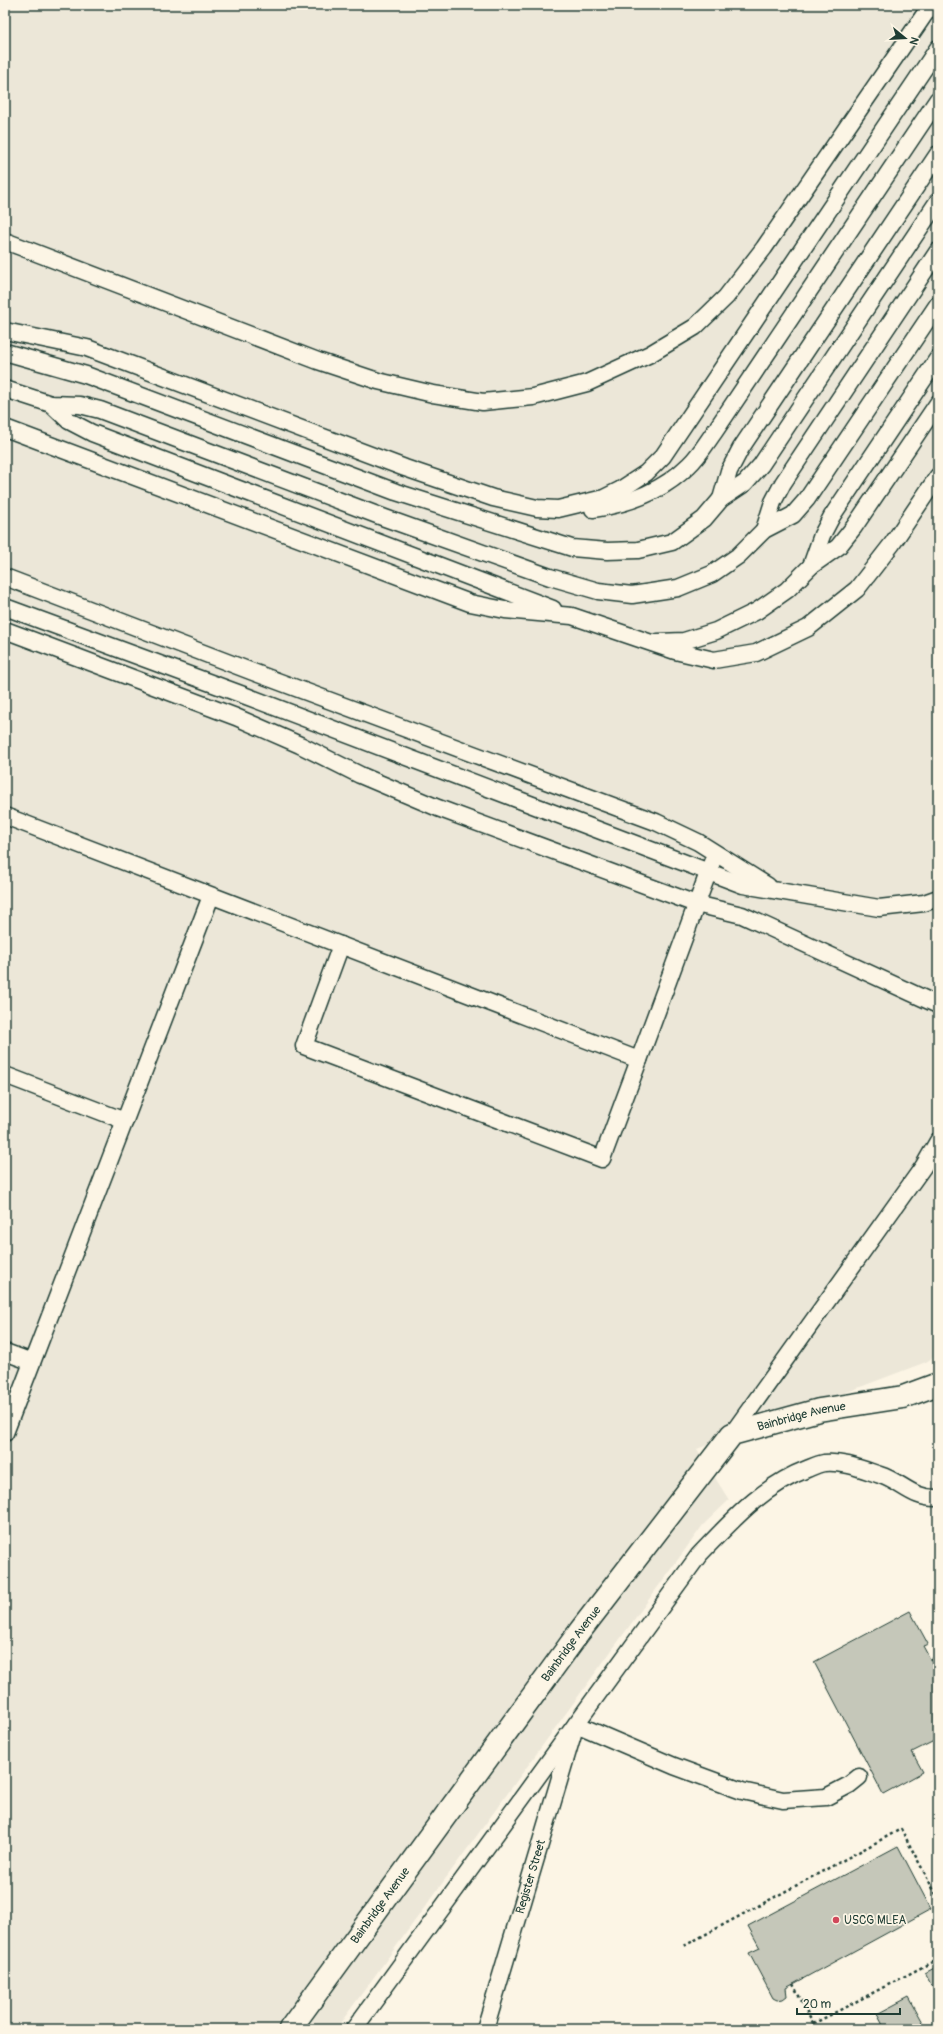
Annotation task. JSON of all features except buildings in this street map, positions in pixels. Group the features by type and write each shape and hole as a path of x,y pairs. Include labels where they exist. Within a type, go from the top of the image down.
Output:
{"street":[{"name":"Bainbridge Avenue","path":"290,2029 580,1631 732,1434 819,1410 903,1396 938,1384"}],"lane":[{"path":"5,241 318,361 378,381 433,394 483,402 540,395 588,383 650,354 695,327 726,297 764,248 931,5"},
{"path":"558,509 590,502 620,490 646,473 663,456 938,48"},
{"path":"5,331 87,348 405,468 493,498 537,508 582,511 604,508 636,499 662,487 690,465 715,431 938,99"},
{"path":"721,499 729,471 740,448 938,154"},
{"path":"5,352 86,375 396,492 572,548 607,551 638,550 672,542 704,519 721,499 745,483 761,465 938,201"},
{"path":"764,530 773,502 783,483 938,251"},
{"path":"5,389 51,404 80,404 100,410 392,521 550,577 598,591 632,595 678,588 712,574 738,556 764,530 793,514 807,499 938,304"},
{"path":"811,566 822,535 832,516 938,358"},
{"path":"648,643 684,641 716,631 757,611 787,590 811,566 838,547 854,527 938,403"},
{"path":"51,404 69,421 92,433 572,616 648,643 714,660 756,653 808,628 856,589 892,544 938,476"},
{"path":"5,428 470,603 505,610 572,616"},
{"path":"5,576 246,669 656,822 682,834 775,890"},
{"path":"5,607 246,696 743,886 879,908 924,903 938,898"},
{"path":"5,630 236,717 300,745 360,775 438,808 696,904 742,915 938,1005"},
{"path":"5,816 639,1060"},
{"path":"341,945 304,1046 602,1159 715,854"},
{"path":"5,1433 211,896"},
{"path":"5,1075 125,1122"},
{"path":"732,1434 923,1167 938,1141"},
{"path":"5,1352 32,1362"},
{"path":"354,2029 699,1555 746,1506 767,1490 799,1472 824,1463 846,1464 886,1477 910,1492 927,1498 938,1498"},
{"path":"576,1724 674,1766 742,1791 784,1800 826,1798 849,1785 859,1777"},
{"name":"Register Street","path":"484,2029 576,1724"}],"path":[{"path":"930,1660 938,1656"},
{"path":"684,1946 901,1829 938,1898"},
{"path":"813,2024 934,1961 936,1967"},
{"path":"793,1984 813,2024 814,2029"}],"shaded area":[{"path":"5,5 938,5 938,1354 926,1362 697,1449 729,1500 703,1525 336,2029 5,2029"}],"place":[{"name":"USCG MLEA","path":"836,1920"}]}
